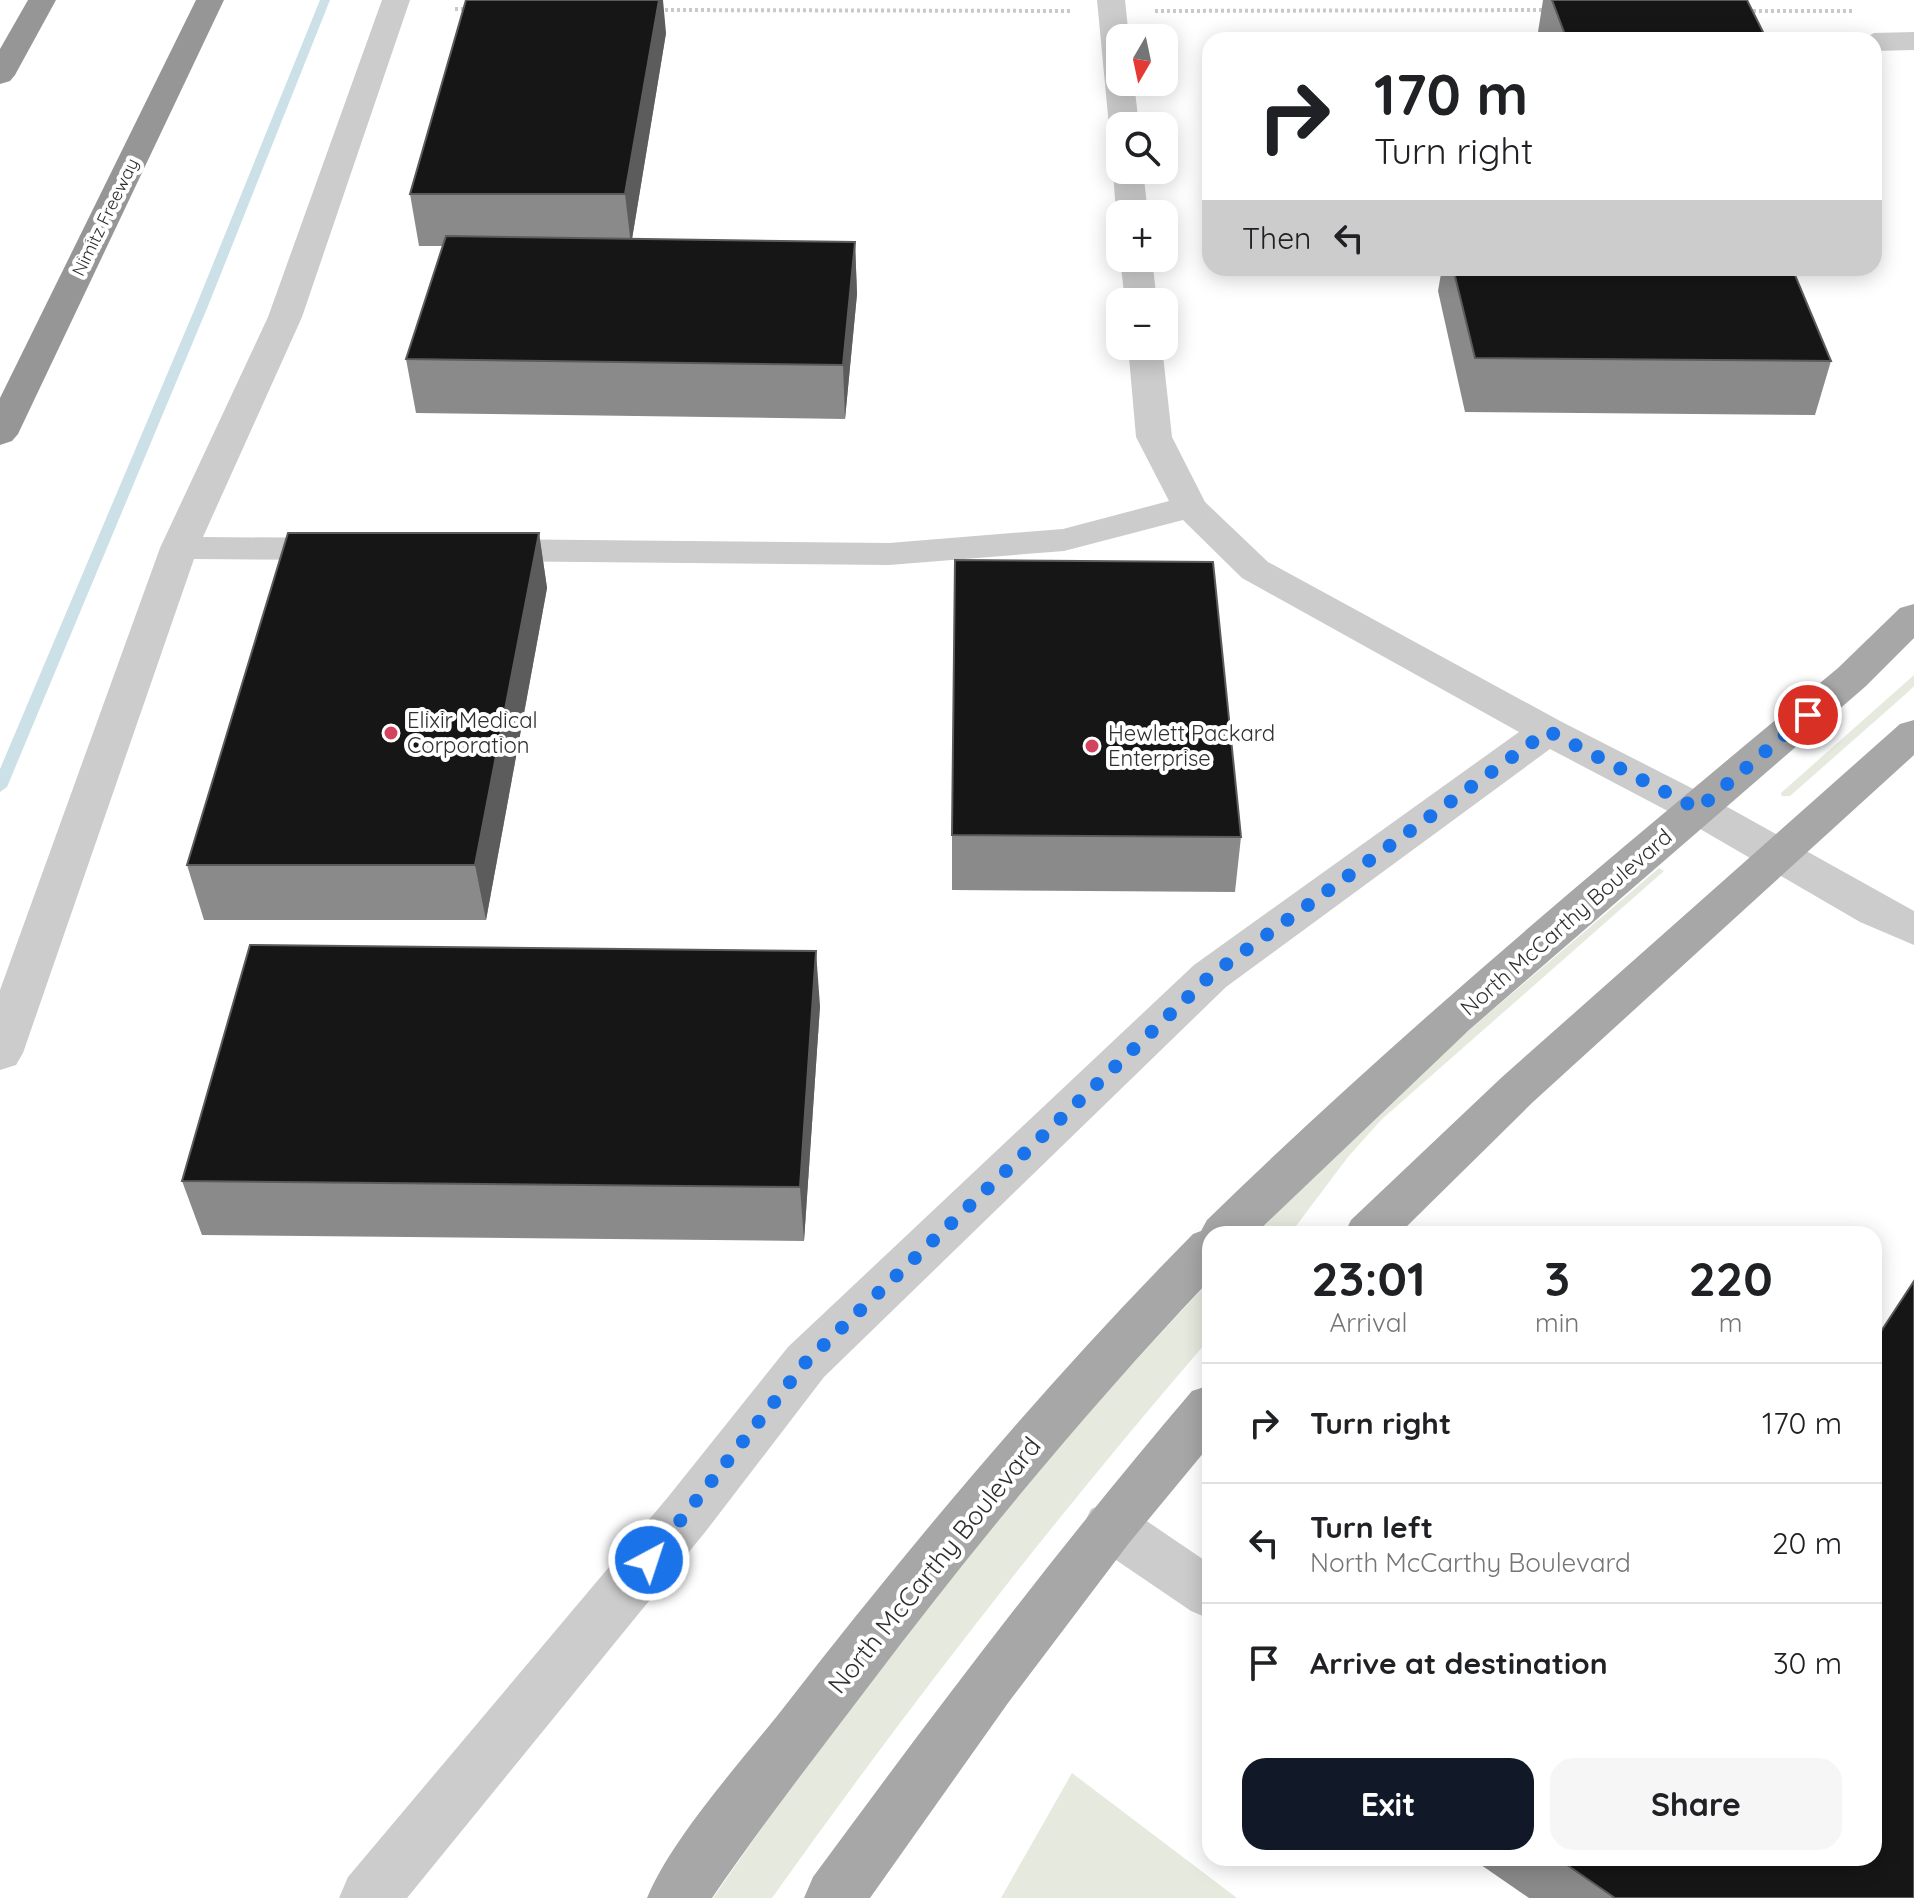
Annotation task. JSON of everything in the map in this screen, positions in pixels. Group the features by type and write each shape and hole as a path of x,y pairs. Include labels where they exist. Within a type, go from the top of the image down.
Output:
{"highway":[{"path":"0,75 42,0"},
{"name":"Nimitz Freeway","path":"0,434 210,0"}],"main road":[{"name":"North McCarthy Boulevard","path":"1232,1226 1296,1161 1433,1037 1852,677 1914,616"},
{"path":"1376,1226 1517,1090 1914,733"},
{"name":"North McCarthy Boulevard","path":"677,1898 713,1845 885,1620 1021,1454 1154,1304 1202,1256"},
{"path":"834,1898 988,1685 1110,1526 1202,1417"}],"lane":[{"path":"0,1053 179,548 285,317 396,0"},
{"path":"1112,6 1123,112"},
{"path":"1882,42 1914,41"},
{"path":"1146,360 1154,437 1190,507 1255,570 1548,731 1698,809 1875,911 1914,929"},
{"path":"448,550 889,554 1064,540 1190,507"},
{"path":"179,548 385,549"},
{"path":"369,1898 687,1514 806,1362 1210,976 1548,731"},
{"path":"1110,1526 1202,1589"}],"path":[{"path":"646,10 1112,6 1558,10"},
{"path":"455,9 470,9"},
{"path":"1733,10 1853,11"}],"shaded area":[{"path":"1914,675 1914,686 1908,692 1790,796 1782,796 1781,793"},
{"path":"1659,868 1664,871 1381,1120 1348,1157 1296,1226 1263,1226 1333,1154 1447,1049"},
{"path":"1202,1289 1202,1348 984,1613 772,1898 713,1898 828,1737 949,1579 1142,1353"},
{"path":"1072,1773 1237,1898 1001,1898"}],"building":[{"path":"466,0 659,0 625,194 410,194"},
{"path":"1552,0 1747,0 1763,32 1564,32"},
{"path":"446,236 855,242 843,365 406,359"},
{"path":"1455,276 1795,276 1831,361 1475,358"},
{"path":"288,533 539,533 475,865 187,865"},
{"path":"955,560 1213,562 1241,837 952,835"},
{"path":"250,945 816,951 800,1187 182,1181"},
{"path":"1914,1281 1914,1898 1615,1898 1569,1866 1882,1866 1882,1330"}],"waterway":[{"path":"0,787 202,306 325,0"}],"place":[{"name":"Elixir Medical Corporation","path":"391,733"},
{"name":"Hewlett Packard Enterprise","path":"1092,746"}],"route":[{"path":"649,1560 806,1362 1210,976 1548,731 1698,809 1808,715"}]}
